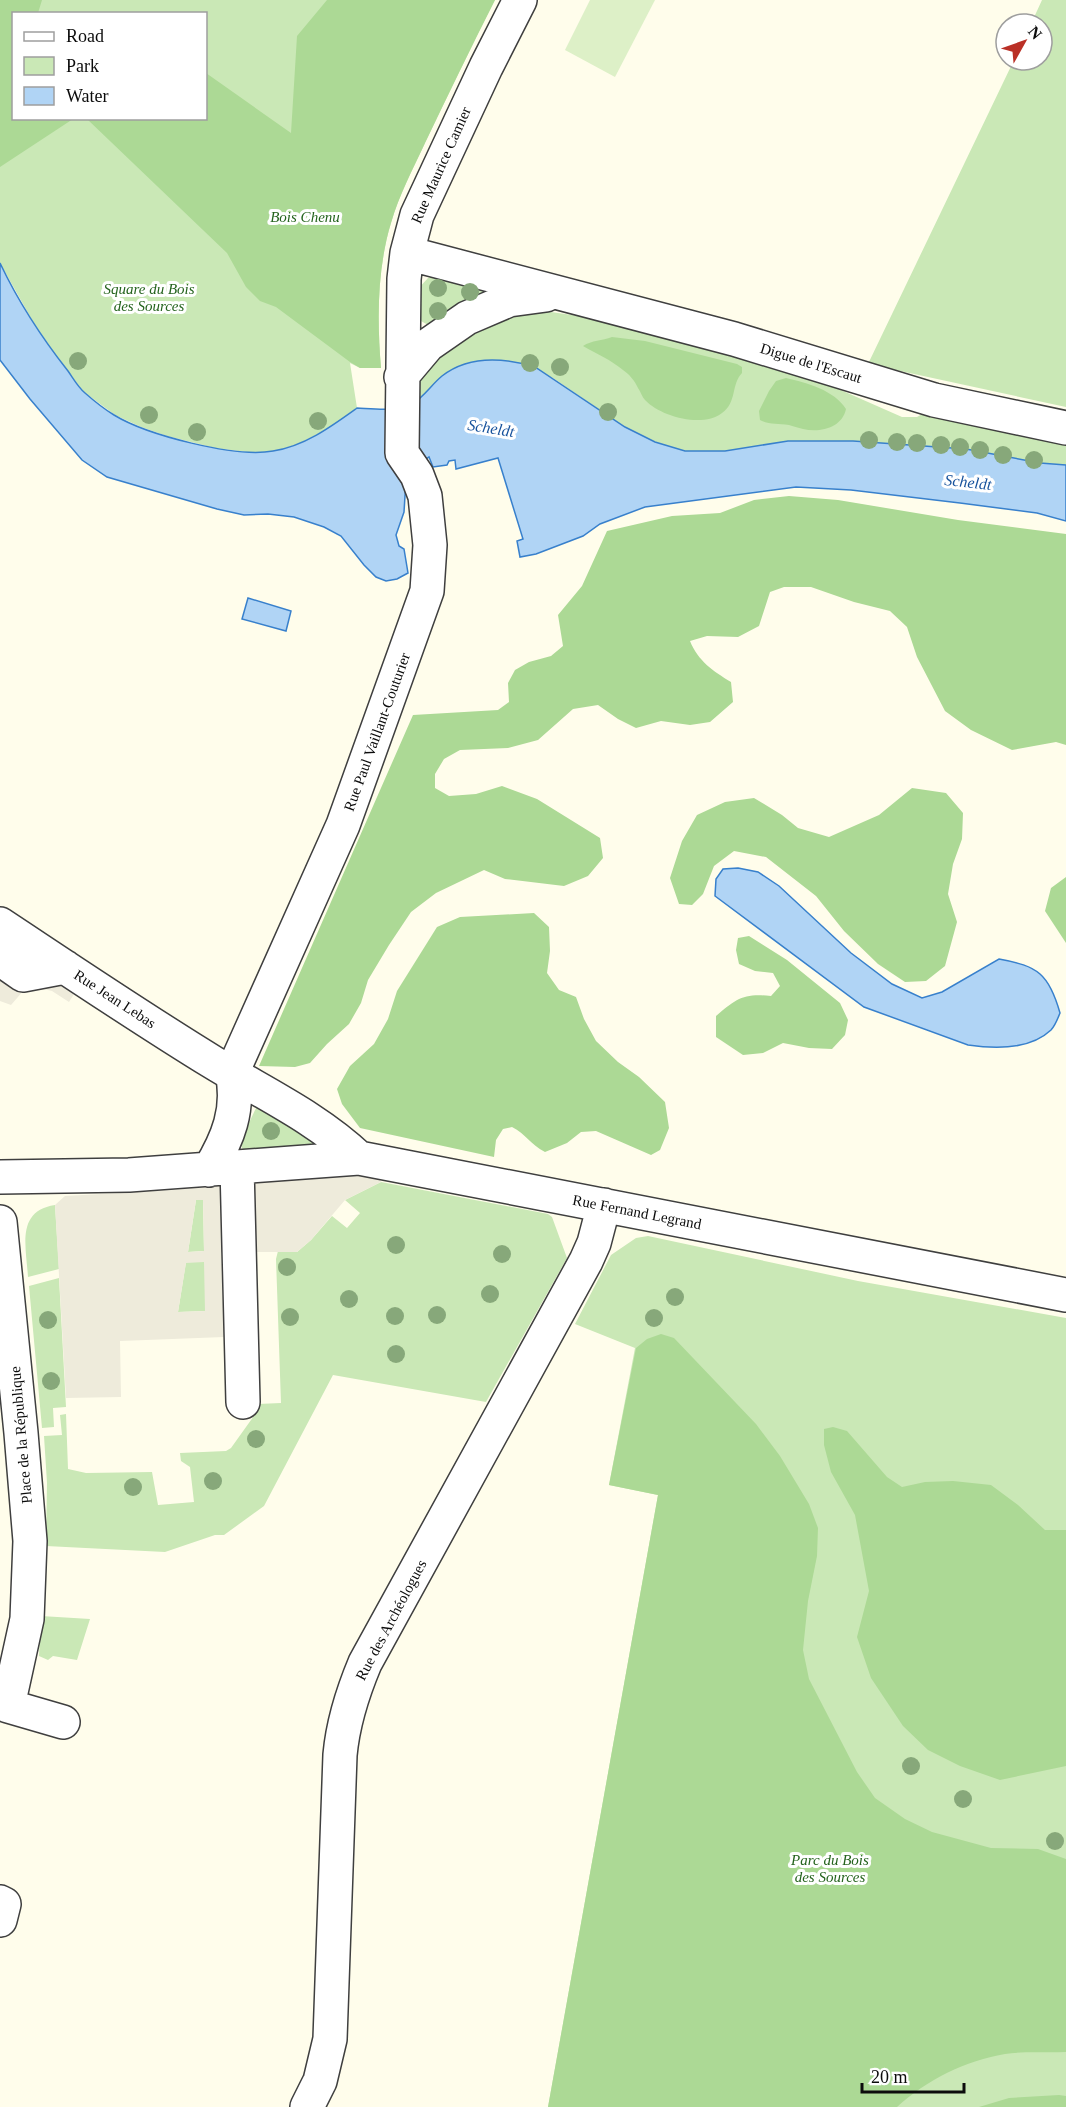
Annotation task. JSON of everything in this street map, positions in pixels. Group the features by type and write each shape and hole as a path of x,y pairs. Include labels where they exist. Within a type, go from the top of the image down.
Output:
{"street":[{"name":"Rue Maurice Camier","path":"401,390 404,279 407,253 417,216 486,67 520,0"},
{"name":"Digue de l'Escaut","path":"407,253 734,339 934,400 1066,428"},
{"name":"Digue de l'Escaut","path":"401,390 428,345 467,318 509,300 556,294"},
{"name":"Rue Paul Vaillant-Couturier","path":"232,1073 343,825 425,597 429,575 429,528 425,495 417,475 402,453 401,390"},
{"name":"Rue Jean Lebas","path":"0,924 232,1073"},
{"path":"0,959 23,975 65,967"},
{"name":"Rue Fernand Legrand","path":"232,1073 332,1135 359,1158 1066,1295"},
{"path":"232,1073 236,1101 231,1123 220,1151 243,1402"},
{"path":"0,1177 129,1175 359,1158"},
{"name":"Rue des Archéologues","path":"307,2107 320,2081 330,2039 340,1755 342,1732 350,1700 365,1663 586,1261 594,1243 604,1205"},
{"name":"Place de la République","path":"0,1222 30,1541 27,1618 8,1706 63,1722"},
{"path":"0,1902 4,1904 0,1920"}],"green space":[{"name":"Square du Bois des Sources","path":"0,0 495,0 411,172 391,223 383,258 379,295 381,368 360,368 350,363 357,408 328,429 298,444 272,452 247,452 215,448 141,427 115,415 84,392 32,320 0,263"},
{"path":"0,0 42,0 38,12 12,12 12,120 71,120 0,167"},
{"name":"Bois Chenu","path":"327,0 495,0 411,172 391,223 383,258 379,295 381,368 360,368 276,307 260,301 246,287 227,253 88,120 207,120 207,74 291,133 297,36"},
{"path":"590,0 655,0 615,77 565,50"},
{"path":"1042,0 1066,0 1066,407 868,364 1008,72 1054,72 1054,12 1036,12"},
{"path":"435,276 494,290 430,326 419,320 417,290 428,278"},
{"path":"537,312 593,318 770,365 818,380 902,417 917,417 931,409 1066,438 1066,465 788,441 725,451 685,451 655,442 625,427 553,378 500,360 470,362 412,403 415,387 428,364 497,318"},
{"path":"612,337 645,341 737,364 742,367 742,373 736,382 730,404 722,413 704,420 671,416 652,406 645,400 634,380 625,372 583,346"},
{"path":"786,378 811,385 835,397 846,409 840,421 829,428 810,430 760,420 759,411 769,391 776,381"},
{"path":"789,496 838,500 958,520 1066,534 1066,745 1056,742 1012,750 971,730 945,711 917,657 907,627 890,611 854,602 811,587 784,587 770,592 759,626 738,637 707,636 690,641 697,654 707,665 731,682 733,702 710,722 690,725 661,721 636,728 598,705 573,709 538,740 508,748 460,750 444,759 435,774 435,788 449,796 476,794 502,786 537,799 600,838 603,858 588,876 564,886 505,879 484,870 436,893 411,912 368,980 361,1003 349,1024 310,1063 295,1067 259,1066 413,715 498,710 509,702 508,683 515,670 529,662 551,656 563,646 558,615 582,586 607,531 672,516 720,513 754,500"},
{"path":"912,788 946,793 963,813 962,839 953,864 948,894 957,922 945,966 926,981 905,982 878,964 844,931 816,896 766,857 734,851 714,866 703,894 692,905 679,904 670,878 682,841 697,815 725,802 754,798 798,828 829,837 879,815"},
{"path":"1066,877 1066,943 1045,911 1051,888"},
{"path":"534,913 549,927 550,951 547,973 559,990 576,997 584,1019 596,1041 665,1102 669,1128 660,1150 651,1155 596,1131 581,1132 567,1143 545,1152 512,1127 503,1129 496,1140 494,1157 360,1128 342,1104 337,1089 350,1066 374,1044 388,1019 397,991 437,927 460,917"},
{"path":"749,936 787,960 840,1003 848,1020 845,1035 832,1049 809,1048 783,1043 763,1053 743,1055 716,1037 716,1016 723,1010 735,1001 753,995 771,996 780,986 773,973 755,971 739,964 736,950 738,938"},
{"path":"257,1106 328,1143 244,1153 240,1142"},
{"path":"381,1182 548,1214 552,1217 567,1258 486,1402 333,1375 264,1506 224,1535 215,1535 165,1552 46,1546 47,1483 44,1436 62,1435 60,1415 66,1414 68,1469 86,1473 152,1472 158,1505 194,1502 190,1467 181,1461 180,1453 226,1451 231,1448 256,1413 258,1404 281,1403 276,1259 278,1251 297,1252 332,1216 347,1228 360,1213 345,1200"},
{"path":"196,1200 203,1200 204,1251 188,1252"},
{"path":"55,1205 59,1269 28,1277 25,1242 29,1222 34,1214"},
{"name":"Parc du Bois des Sources","path":"648,1236 858,1281 1066,1318 1066,2107 548,2107 658,1495 609,1485 635,1348 575,1324 611,1255 636,1238"},
{"path":"186,1262 205,1262 206,1311 178,1312"},
{"path":"59,1278 66,1407 53,1408 54,1427 42,1428 29,1286"},
{"path":"661,1334 674,1338 756,1424 780,1456 809,1504 818,1528 817,1556 808,1601 803,1650 809,1679 857,1772 875,1798 905,1819 932,1832 991,1848 1038,1849 1066,1859 1066,2052 1013,2053 975,2061 934,2080 897,2107 548,2107 658,1495 609,1485 636,1348 647,1339"},
{"path":"833,1427 847,1431 887,1477 902,1487 925,1482 953,1481 991,1485 1018,1505 1045,1530 1066,1530 1066,1766 1000,1780 960,1766 928,1750 903,1726 871,1678 857,1637 869,1591 855,1515 831,1472 824,1445 824,1429"},
{"path":"41,1616 90,1619 77,1660 53,1656 48,1660 39,1656"},
{"path":"1066,2096 1066,2107 979,2107 1009,2098"}],"shaded area":[{"path":"0,942 74,994 69,1002 52,991 35,987 24,990 11,1005 0,1001"},
{"path":"377,1175 381,1182 345,1200 311,1240 297,1252 221,1252 224,1337 120,1341 121,1397 66,1398 55,1205 65,1196 174,1190 313,1176","holes":["196,1200 203,1200 204,1251 188,1252","204,1262 205,1311 178,1312 186,1263"]}],"water":[{"name":"Scheldt","path":"0,263 31,319 82,391 106,410 129,423 192,443 237,451 273,451 285,448 318,434 357,408 399,408 412,404 424,395 438,379 464,364 500,360 535,367 625,427 655,442 685,451 725,451 788,441 853,441 966,449 1040,463 1066,465 1066,521 1037,513 960,503 851,490 796,487 645,507 600,524 583,536 536,554 520,557 517,541 523,539 498,458 456,469 455,460 449,461 447,465 433,467 429,457 422,462 386,453 406,480 404,512 396,535 399,546 404,549 408,573 397,579 386,581 376,577 364,565 341,536 324,527 294,517 268,514 244,515 217,509 107,477 82,460 0,360"},
{"path":"248,598 291,611 286,631 242,619"},
{"path":"738,868 758,872 779,886 851,953 892,984 922,998 942,992 999,959 1033,969 1046,981 1056,1000 1060,1013 1056,1022 1043,1037 1023,1045 978,1046 968,1045 864,1007 715,896 716,879 723,869"}]}
